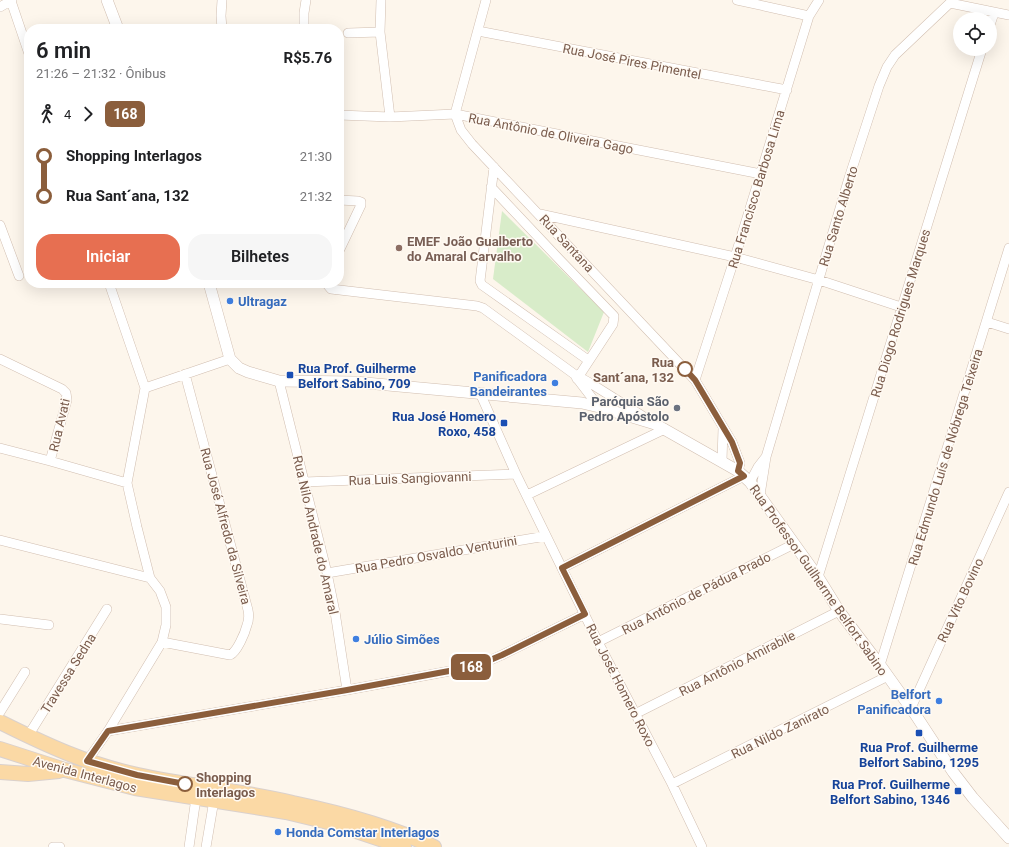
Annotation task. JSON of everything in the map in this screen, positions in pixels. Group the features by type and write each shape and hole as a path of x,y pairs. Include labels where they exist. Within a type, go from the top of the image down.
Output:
{"main road":[{"name":"Avenida Interlagos","path":"0,722 28,736 87,761 137,775 293,802 347,816 434,847"},
{"name":"Avenida Interlagos","path":"0,749 65,770 135,788 286,812 332,823 404,847"},
{"path":"0,772 28,774 65,770"}],"street":[{"path":"0,7 11,0 24,39"},
{"path":"107,0 116,24"},
{"path":"222,0 222,24"},
{"path":"304,24 306,0"},
{"path":"381,0 380,32 390,117"},
{"path":"455,114 486,0"},
{"path":"737,0 809,16"},
{"name":"Rua Francisco Barbosa Lima","path":"695,380 735,257 809,16 819,0"},
{"path":"951,2 990,12"},
{"name":"Rua Santo Alberto","path":"760,495 766,457 849,178 879,86 887,66 894,55 951,2"},
{"path":"997,13 1009,15"},
{"path":"348,34 380,32"},
{"name":"Rua José Pires Pimentel","path":"478,32 786,90"},
{"name":"Rua Diogo Rodrigues Marques","path":"818,577 980,56"},
{"name":"Rua Antônio de Oliveira Gago","path":"344,115 390,117 455,114 760,174"},
{"name":"Rua Santana","path":"455,114 458,124 466,137 695,380 732,442 744,476"},
{"path":"494,167 480,281 487,289 588,360"},
{"path":"491,187 614,316 613,324 576,376"},
{"path":"344,200 358,201 361,202 362,205 344,241"},
{"path":"540,214 735,257 819,280 901,307"},
{"path":"0,225 19,276"},
{"name":"Rua Edmundo Luís de Nóbrega Teixeira","path":"880,665 1009,248"},
{"path":"87,761 108,731 162,642 166,625 166,607 160,591 150,578 127,483 145,388 111,288"},
{"path":"210,288 230,359 239,368 248,372 279,381 355,382 566,401 599,407 655,424"},
{"path":"330,288 476,306 488,311 576,376 655,424 722,461 744,476 562,568"},
{"path":"987,322 1009,329"},
{"name":"Rua Avati","path":"0,359 62,388 66,393 67,400 50,461"},
{"path":"145,388 230,359"},
{"name":"Rua José Alfredo da Silveira","path":"162,642 230,655 235,651 242,638 248,625 249,617 185,374"},
{"path":"576,376 599,407"},
{"name":"Rua Nilo Andrade do Amaral","path":"279,381 327,573 335,612 347,690"},
{"name":"Rua José Homero Roxo","path":"480,393 516,474 546,536 598,642 672,784 702,847"},
{"path":"722,461 723,427"},
{"path":"527,495 665,429"},
{"path":"0,448 127,483"},
{"name":"Rua Santo Alberto","path":"744,476 758,467 766,457"},
{"name":"Rua Luis Sangiovanni","path":"304,482 516,474"},
{"name":"Rua Professor Guilherme Belfort Sabino","path":"744,476 760,495 818,577 839,611 911,708 953,772 973,798 1009,838"},
{"name":"Rua Vito Bovino","path":"911,708 1009,492"},
{"name":"Rua Pedro Osvaldo Venturini","path":"327,573 546,536"},
{"path":"0,540 150,578"},
{"name":"Rua Antônio de Pádua Prado","path":"598,642 794,544"},
{"name":"Travessa Sedna","path":"28,736 107,609"},
{"name":"Rua Antônio Amirabile","path":"635,714 839,611"},
{"path":"108,731 476,666 502,655 585,614"},
{"path":"0,619 49,625"},
{"path":"0,712 25,672"},
{"name":"Rua Nildo Zanirato","path":"672,784 888,676"},
{"path":"189,847 196,798"},
{"path":"206,847 214,800"},
{"path":"53,847 60,847"}],"green space":[{"path":"502,211 604,312 588,352 493,279"}],"bus line":[{"name":"168","path":"185,784 137,775 87,761 108,731 465,669 502,655 585,614 562,568 744,476 738,471 740,463 732,442 695,380 685,369"}],"place":[{"name":"EMEF João Gualberto do Amaral Carvalho","path":"399,248"},
{"name":"Ultragaz","path":"230,301"},
{"name":"Rua Sant´ana, 132","path":"685,369"},
{"name":"Rua Prof. Guilherme Belfort Sabino, 709","path":"290,375"},
{"name":"Panificadora Bandeirantes","path":"555,383"},
{"name":"Paróquia São Pedro Apóstolo","path":"677,408"},
{"name":"Rua José Homero Roxo, 458","path":"504,423"},
{"name":"Júlio Simões","path":"356,639"},
{"name":"Belfort Panificadora","path":"939,701"},
{"name":"Rua Prof. Guilherme Belfort Sabino, 1295","path":"919,733"},
{"name":"Shopping Interlagos","path":"185,784"},
{"name":"Rua Prof. Guilherme Belfort Sabino, 1346","path":"958,791"},
{"name":"Honda Comstar Interlagos","path":"278,832"}]}
